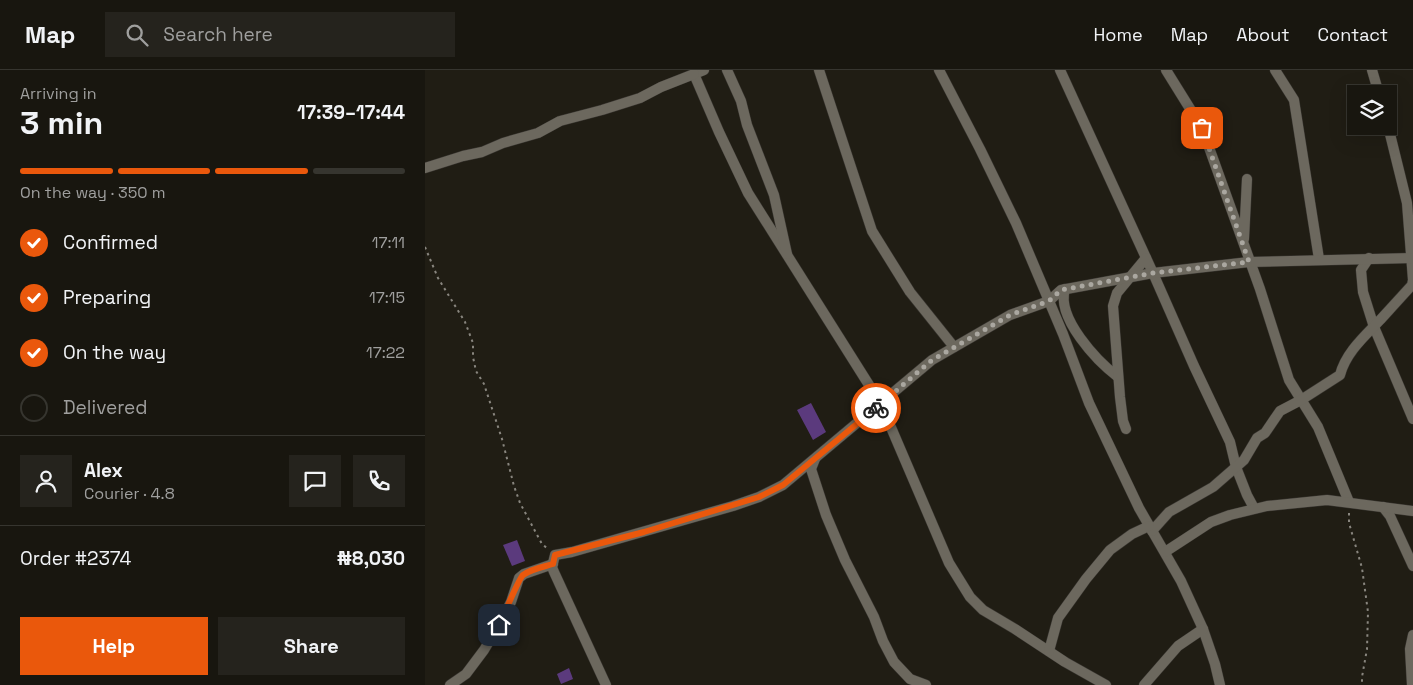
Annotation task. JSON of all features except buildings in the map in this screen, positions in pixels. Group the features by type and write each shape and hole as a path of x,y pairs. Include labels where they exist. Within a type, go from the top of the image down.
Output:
{"street":[{"path":"425,168 482,152 503,143 538,133 560,121 640,98 661,87 704,70"},
{"path":"727,70 741,101 747,125 774,195 788,260"},
{"path":"819,70 872,231 909,292 954,347"},
{"path":"939,70 1016,223 1063,334 1089,403 1139,508 1181,581 1203,629 1220,685"},
{"path":"1060,70 1230,442 1236,467 1247,495 1255,508"},
{"path":"1166,70 1202,128 1260,288 1289,380 1318,427 1349,502"},
{"path":"1275,70 1294,100 1319,259"},
{"path":"1371,70 1376,85"},
{"path":"694,74 748,193 788,260 881,404 949,563 970,597 983,610 1106,685"},
{"path":"1049,651 1058,618 1086,578 1111,550 1133,534 1151,528 1169,512 1213,487 1244,460 1257,438 1271,426 1280,411 1340,375 1349,355 1412,285 1412,258 1407,203 1390,135"},
{"path":"1244,248 1247,179"},
{"path":"1126,429 1123,420 1118,377 1113,306 1117,293 1147,258"},
{"path":"1369,258 1361,270 1363,292 1374,326 1413,419"},
{"path":"450,685 466,674 484,650 511,602 519,578 524,574 554,560 759,497 783,485 932,360 1010,315 1049,301 1061,290 1153,273 1249,262 1412,258"},
{"path":"1065,290 1062,298 1071,322 1091,352 1118,377"},
{"path":"815,459 811,469 826,515 883,640 895,662 910,679 926,685"},
{"path":"1165,552 1211,522 1255,508 1327,500 1413,511"},
{"path":"1383,507 1390,516 1413,566"},
{"path":"554,560 557,578 606,685"},
{"path":"1144,685 1178,646 1203,629"},
{"path":"1412,685 1410,649 1413,635"}],"path":[{"path":"425,247 438,278 465,322 473,343 473,357 477,371 484,384 487,399 494,414 520,503 542,544 554,560"},
{"path":"1349,502 1349,523 1362,568 1368,612 1367,649 1362,685"}],"way so far":[{"path":"876,408 932,360 1010,315 1049,301 1061,290 1153,273 1249,262 1202,128"}],"route":[{"path":"499,625 511,602 519,578 524,574 553,564 555,555 644,532 759,497 783,485 876,408"}]}
